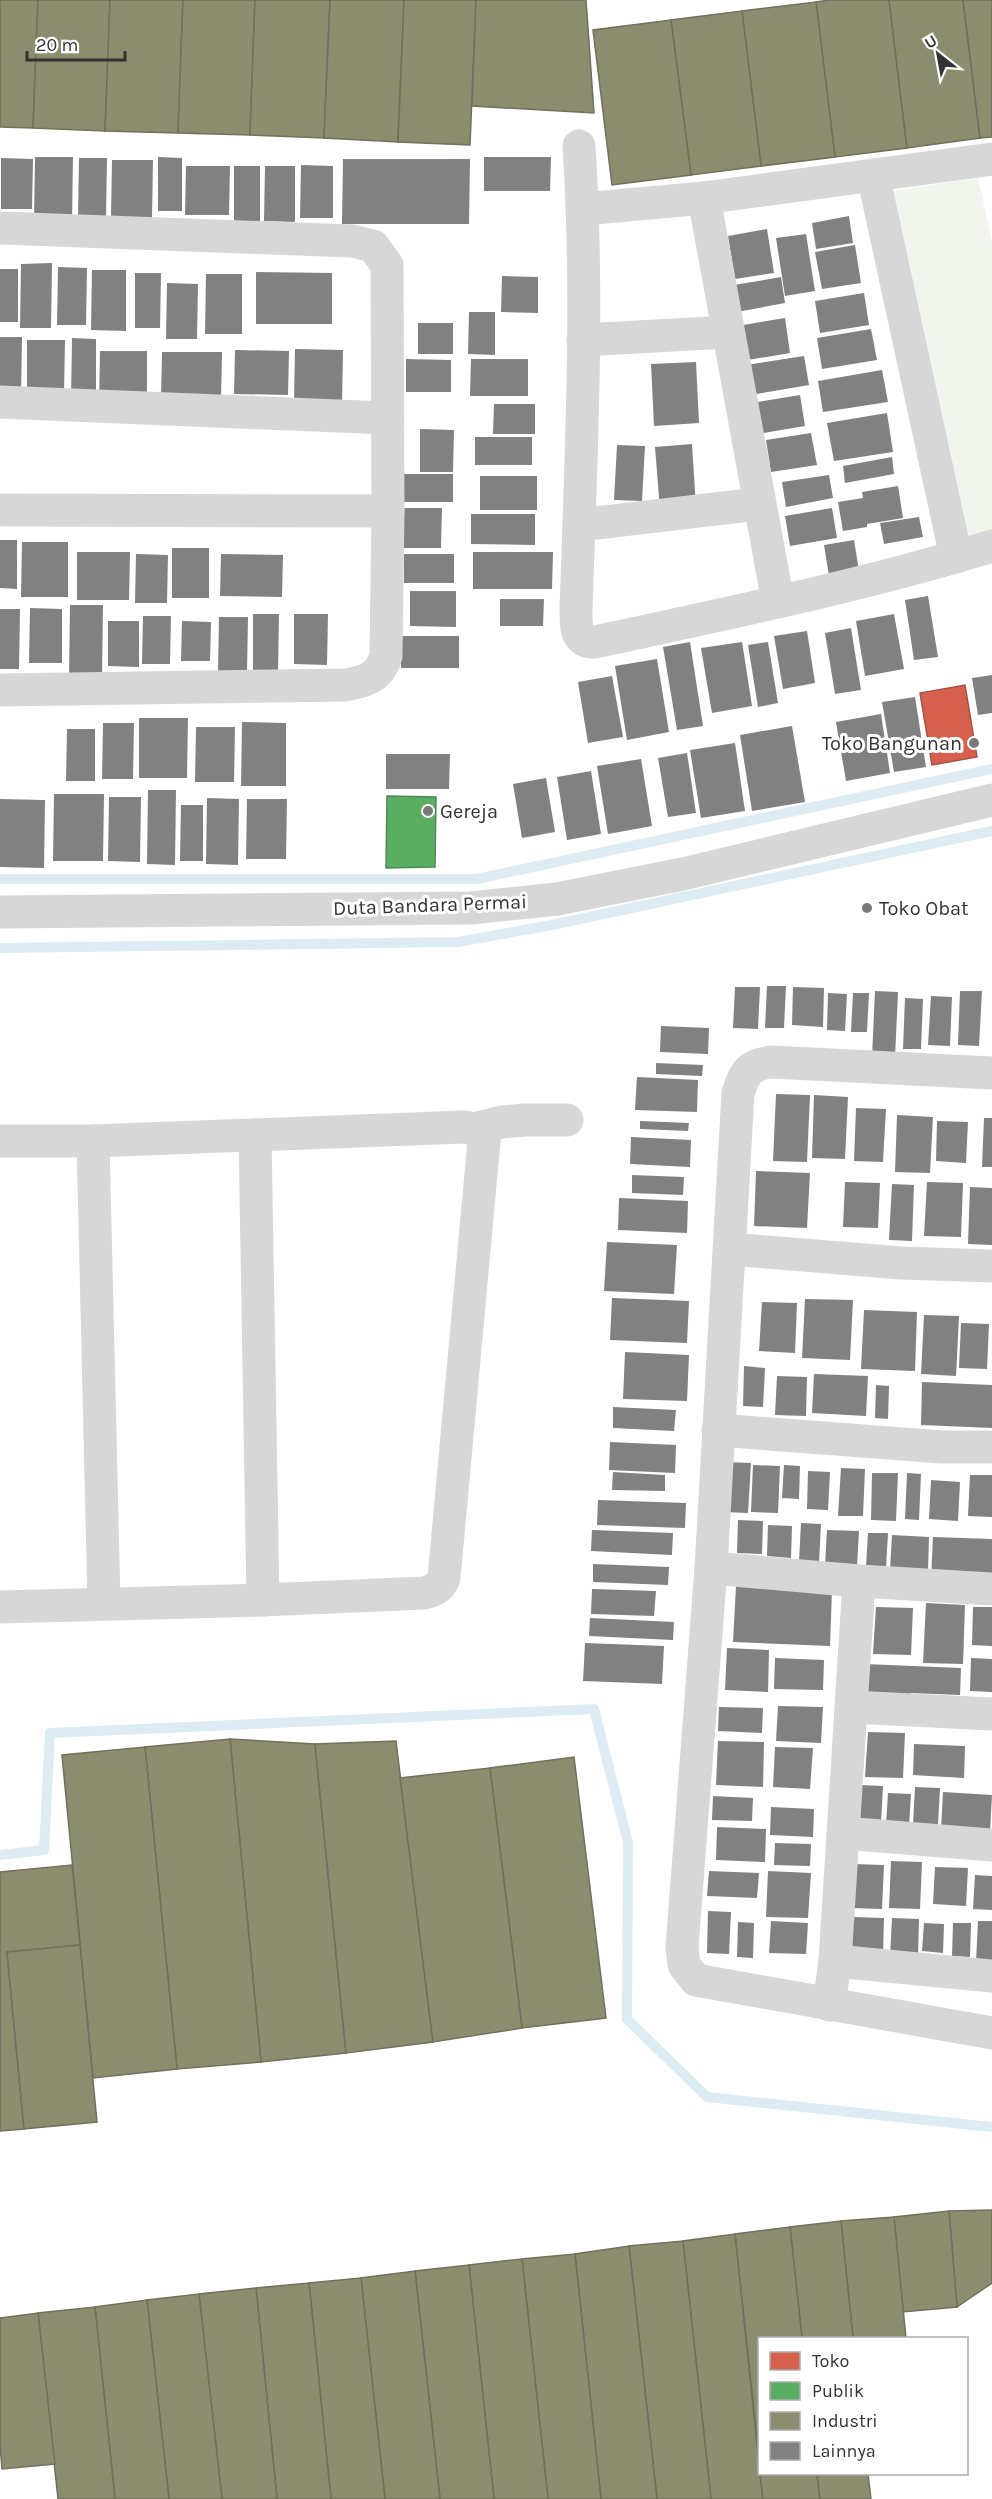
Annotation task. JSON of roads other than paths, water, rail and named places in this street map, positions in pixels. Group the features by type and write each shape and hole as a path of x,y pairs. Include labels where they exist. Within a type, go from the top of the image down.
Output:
{"street":[{"path":"579,146 583,208 583,340 576,627 579,636 586,642 595,642 778,602 992,546"},
{"path":"583,208 704,198 992,159"},
{"path":"873,176 956,557"},
{"path":"704,198 758,504 778,602"},
{"path":"0,228 352,241 373,246 387,265 388,511 386,656 376,676 345,685 0,690"},
{"path":"583,340 728,332"},
{"path":"0,402 386,418"},
{"path":"579,525 758,504"},
{"path":"0,510 388,511"},
{"name":"Duta Bandara Permai","path":"0,912 471,908 557,899 683,874 992,800"},
{"path":"992,1073 772,1062 758,1063 744,1074 738,1093 711,1568 682,1947 684,1965 696,1980 992,2033"},
{"path":"0,1141 93,1140 464,1127 474,1129 502,1122 567,1120"},
{"path":"0,1607 424,1593 437,1588 444,1578 484,1141 474,1129"},
{"path":"255,1135 263,1600"},
{"path":"93,1140 104,1603"},
{"path":"730,1249 901,1263 992,1266"},
{"path":"718,1430 942,1447 992,1447"},
{"path":"711,1568 859,1581 992,1589"},
{"path":"829,2005 835,1961 859,1581"},
{"path":"852,1707 992,1714"},
{"path":"843,1833 992,1845"},
{"path":"835,1961 992,1976"}],"waterway":[{"path":"0,879 477,879 992,769"},
{"path":"0,948 458,942 552,925 992,831"},
{"path":"0,1855 44,1850 50,1733 594,1709 628,1843 627,2019 707,2097 992,2127"}],"place":[{"name":"Toko Bangunan","path":"974,743"},
{"name":"Gereja","path":"428,811"},
{"name":"Toko Obat","path":"867,908"}]}
